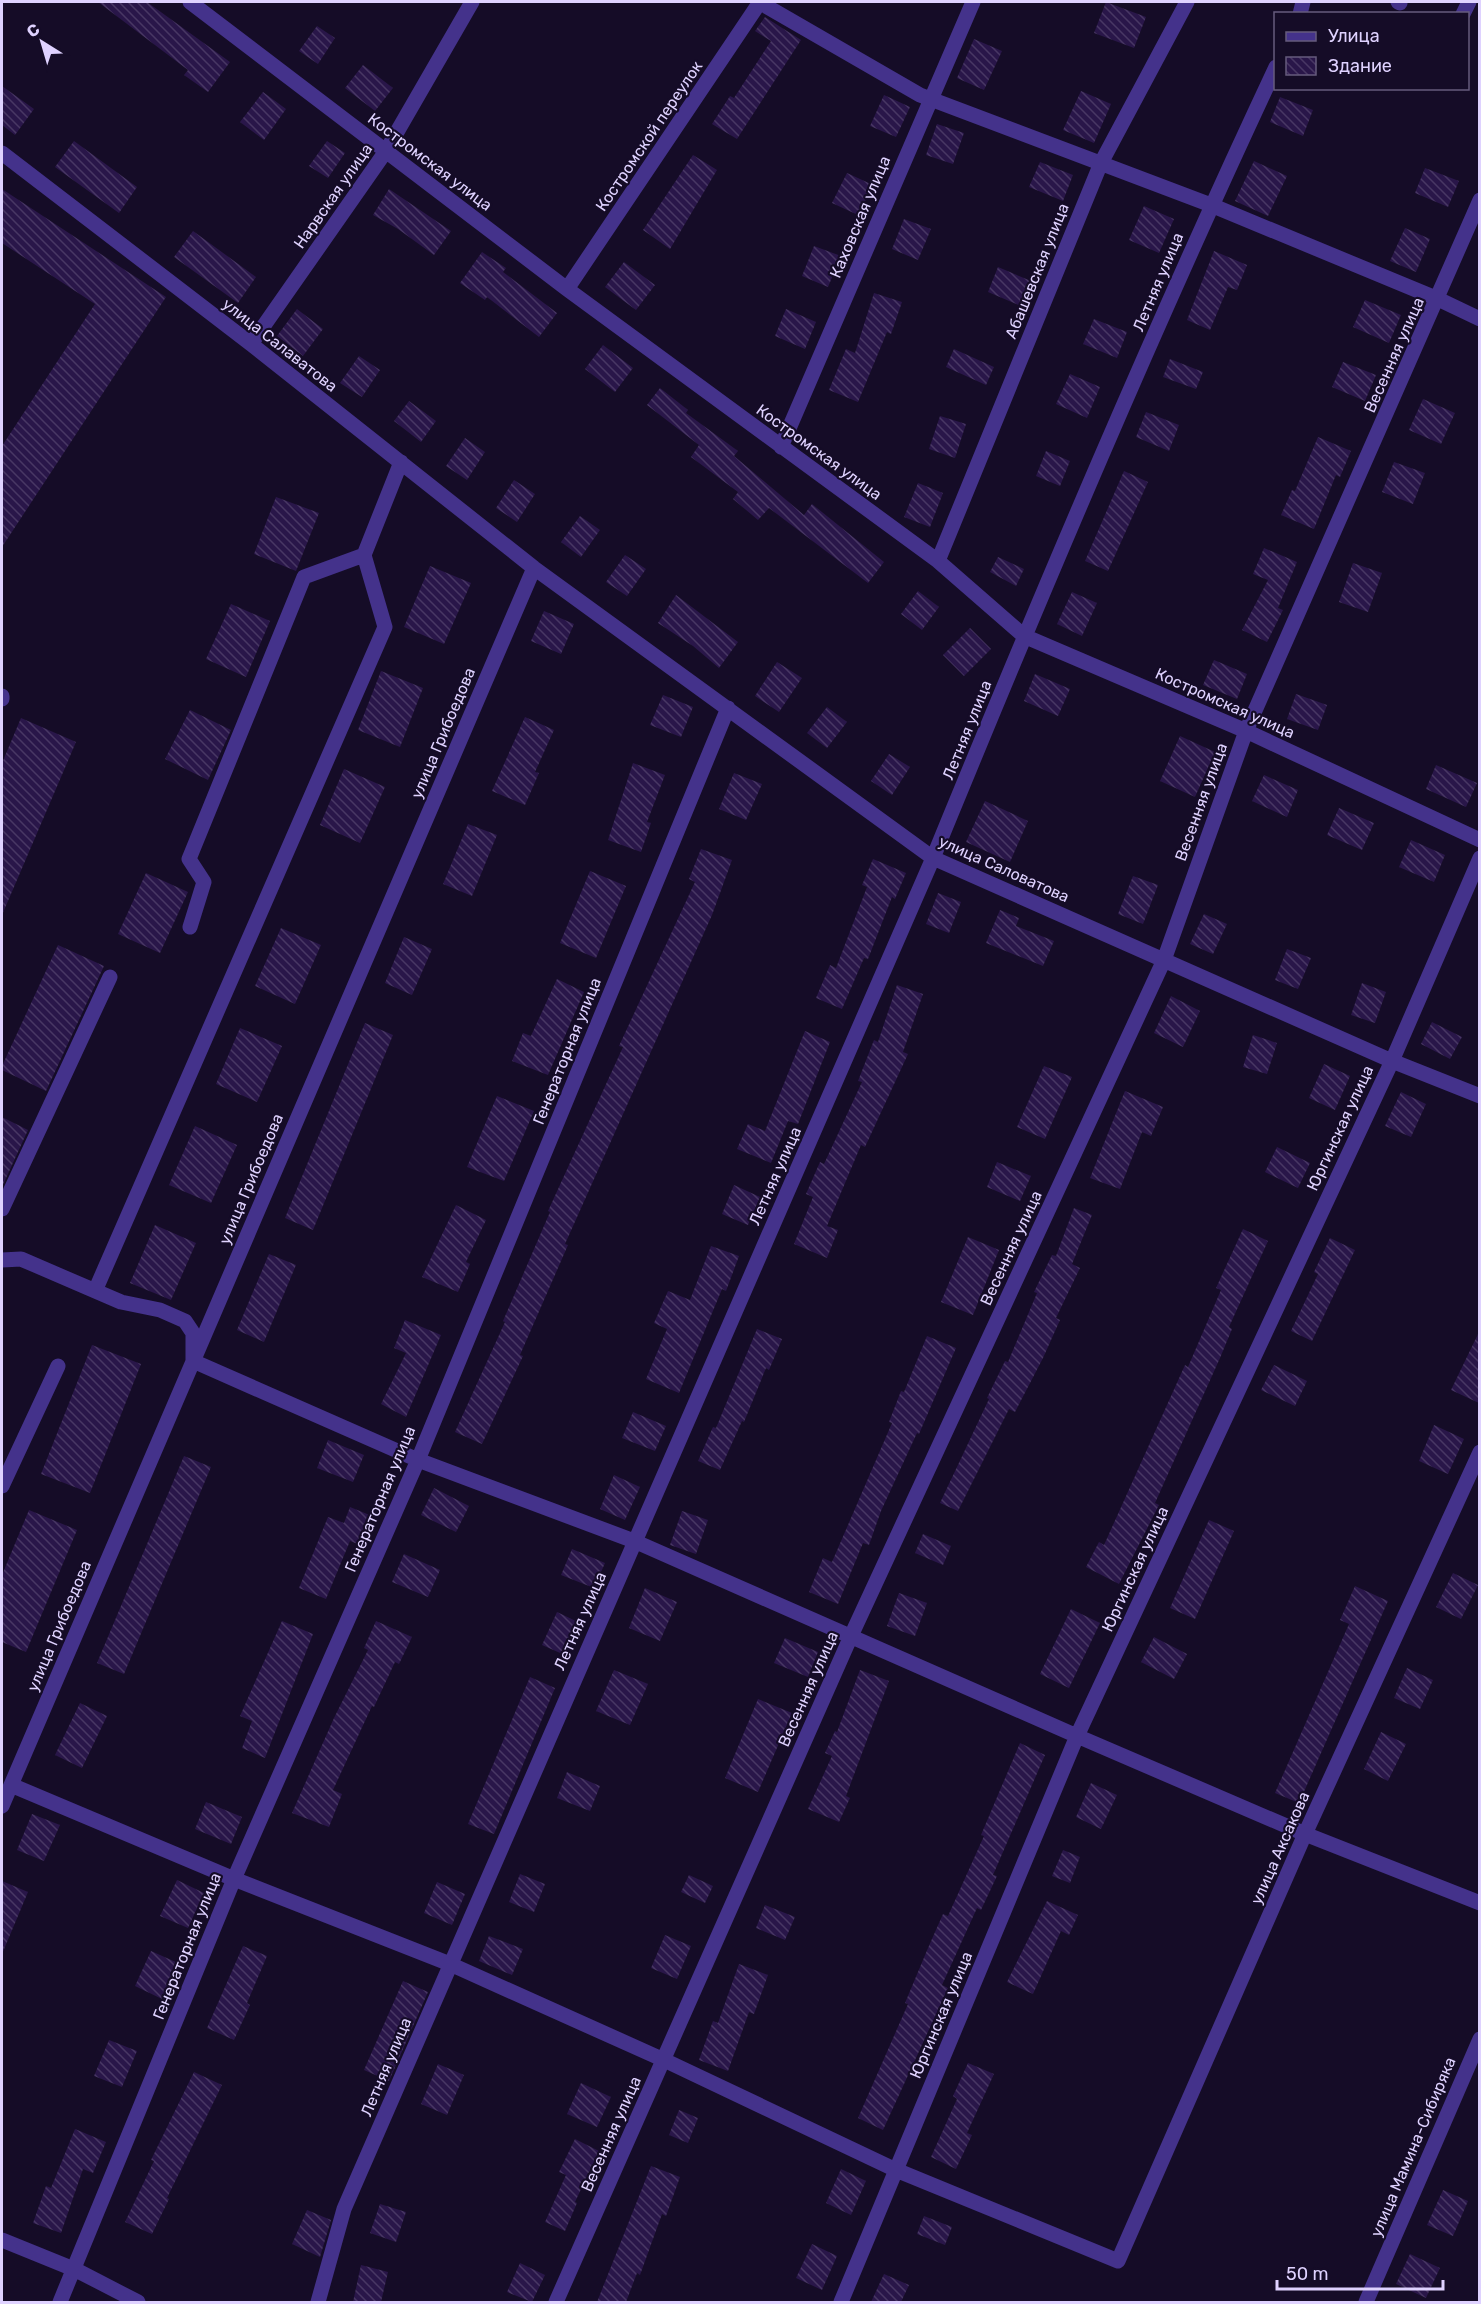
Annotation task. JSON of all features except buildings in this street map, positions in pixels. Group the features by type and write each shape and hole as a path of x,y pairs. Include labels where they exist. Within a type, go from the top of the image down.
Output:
{"street":[{"name":"Костромская улица","path":"190,2 567,289 938,561 1024,636 1246,731 1479,840"},
{"name":"Нарвская улица","path":"251,344 386,151 472,2"},
{"path":"760,2 930,99 1211,206 1438,299 1479,319"},
{"name":"Костромской переулок","path":"567,289 760,2"},
{"name":"Каховская улица","path":"781,447 973,2"},
{"name":"Абашевская улица","path":"938,561 1101,163 1187,2"},
{"name":"Летняя улица","path":"318,2302 344,2209 933,858 1024,636 1211,206 1274,69"},
{"name":"улица Салаватова","path":"2,153 251,344 534,568"},
{"name":"Весенняя улица","path":"556,2302 851,1636 1164,960 1246,731 1438,299 1479,200"},
{"path":"95,1291 385,627 364,555 401,462"},
{"path":"190,927 204,882 189,859 304,577 364,555"},
{"name":"улица Саловатова","path":"534,568 933,858 1479,1096"},
{"name":"улица Грибоедова","path":"2,1806 534,568"},
{"name":"Генераторная улица","path":"60,2302 76,2270 234,1879 418,1460 728,708"},
{"name":"Юргинская улица","path":"841,2302 1077,1736 1392,1060 1479,858"},
{"path":"2,1209 110,977"},
{"path":"2,1260 21,1259 121,1302 160,1310 185,1321 193,1333 193,1361 418,1460 634,1541 1305,1834 1479,1903"},
{"path":"2,1486 58,1366"},
{"name":"улица Аксакова","path":"896,2170 1118,2261 1305,1834 1479,1452"},
{"path":"11,1785 234,1879 450,1964 664,2060 896,2170"},
{"name":"улица Мамина-Сибиряка","path":"1366,2302 1479,2039"},
{"path":"2,2240 76,2270 138,2302"}]}
